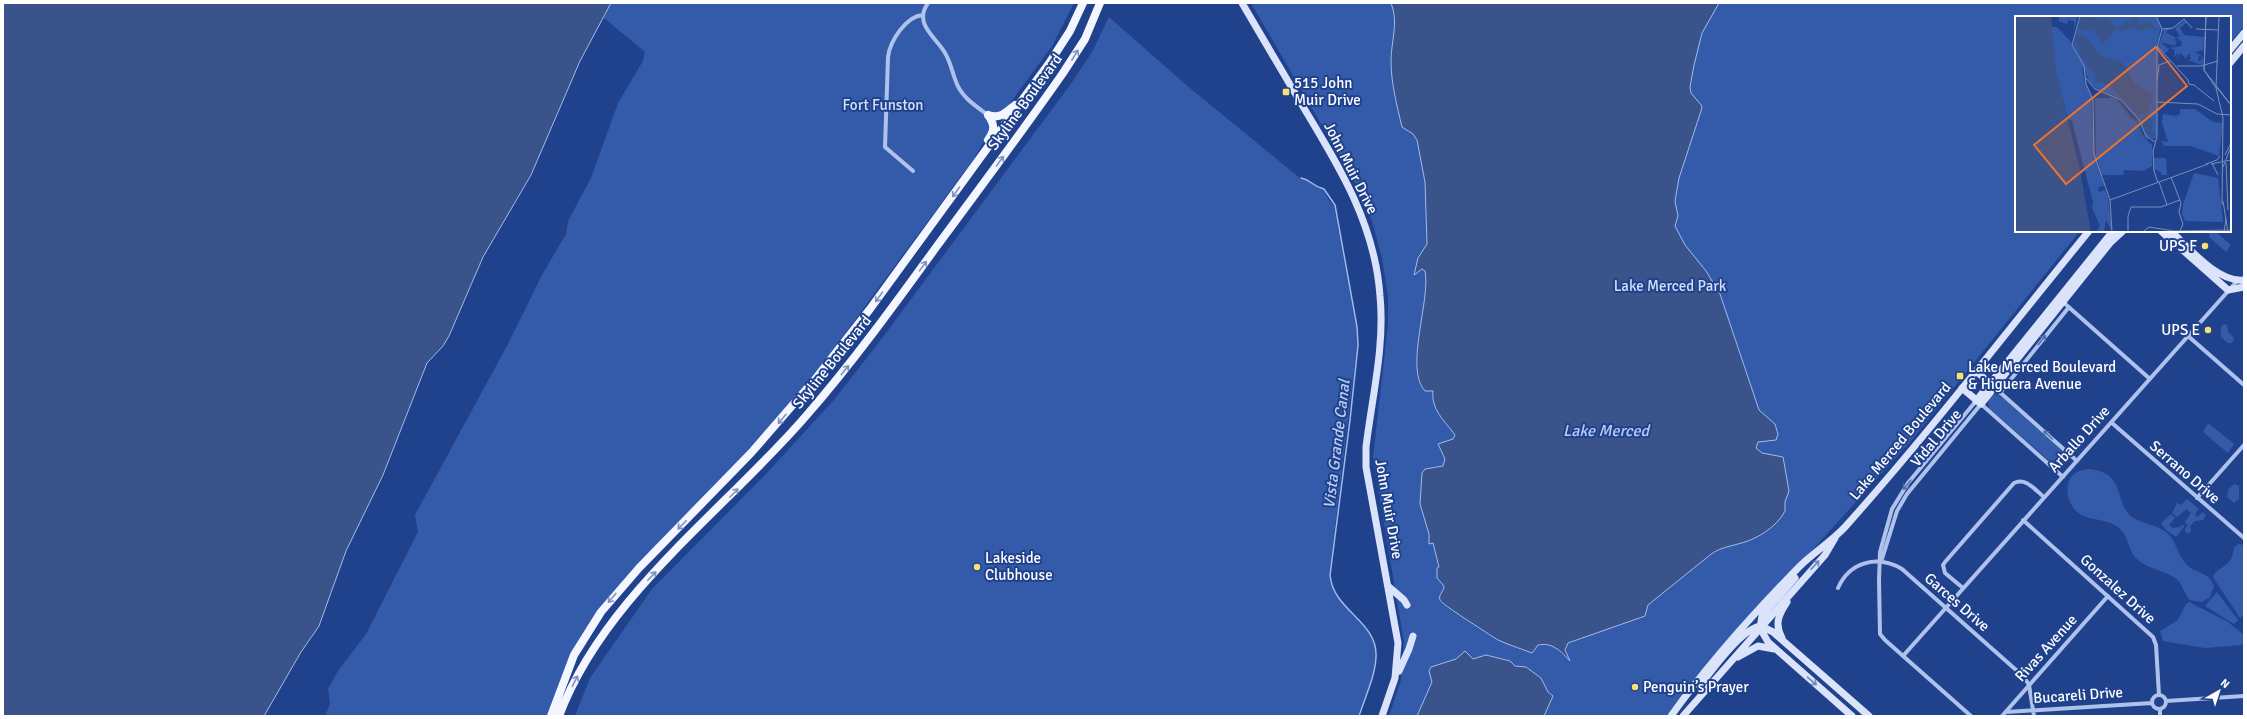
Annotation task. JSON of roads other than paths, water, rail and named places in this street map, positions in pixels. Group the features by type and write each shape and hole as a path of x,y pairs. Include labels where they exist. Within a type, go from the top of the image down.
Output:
{"main road":[{"name":"Skyline Boulevard","path":"551,716 574,655 601,612 630,577 751,453 814,381 860,322 1025,97 1064,41 1083,3"},
{"name":"Skyline Boulevard","path":"559,716 584,664 623,607 786,438 867,342 1064,74 1084,39 1100,3"},
{"name":"John Muir Drive","path":"1242,3 1346,181 1362,214 1371,241 1380,287 1381,325 1366,447 1366,467 1398,643 1395,678 1382,716"},
{"path":"2231,49 2244,33"},
{"path":"2231,61 2244,46"},
{"path":"988,115 995,117 1003,116 1025,97"},
{"path":"970,173 994,128 993,122 988,115"},
{"name":"Lake Merced Boulevard","path":"1672,716 1695,683 1732,640 1800,567 1836,536 1920,440 2088,232"},
{"name":"Vidal Drive","path":"1995,388 2112,232"},
{"name":"Vidal Drive","path":"1979,403 1995,388 2110,243 2122,232"},
{"path":"2162,232 2228,290 2244,287"},
{"path":"2172,232 2220,275 2241,280"},
{"path":"1976,371 1995,388"},
{"path":"1962,388 1979,403"},
{"name":"Lake Merced Boulevard","path":"1683,716 1824,555 1836,536"},
{"path":"1811,557 1804,568 1762,615 1760,627 1768,642 1852,716"},
{"path":"1790,647 1778,631 1778,618 1804,577"},
{"path":"1389,587 1404,600 1407,605"},
{"path":"1760,627 1773,632 1869,716"},
{"path":"1672,716 1740,639 1760,627"},
{"path":"1395,678 1410,649 1412,636"},
{"path":"1727,666 1751,648 1758,646 1769,647 1783,656"}],"street":[{"path":"928,3 923,15 925,28 945,53 959,90 971,102 988,115"},
{"path":"913,172 885,147 888,57 891,45 898,34 914,17 923,15"},
{"name":"Arballo Drive","path":"1903,656 2023,520 2112,423 2228,290 2241,280"},
{"path":"2063,302 2150,378"},
{"name":"Vidal Drive","path":"1995,388 2069,307"},
{"path":"2188,336 2244,385"},
{"path":"1995,388 2078,461"},
{"path":"1979,403 2063,477"},
{"name":"Vidal Drive","path":"1971,716 1880,634 1879,580 1881,544 1888,519 1897,500 1979,403"},
{"name":"Serrano Drive","path":"2112,423 2244,538"},
{"path":"2197,498 2244,445"},
{"path":"1963,588 1945,573 1943,565 2014,483 2022,480 2044,497"},
{"name":"Gonzalez Drive","path":"2023,520 2153,637 2156,645 2159,695"},
{"name":"Garces Drive","path":"1838,588 1848,573 1861,563 1881,561 1902,569 2024,676 2029,685 2034,716"},
{"name":"Rivas Avenue","path":"2002,716 2108,596"},
{"path":"2159,695 2164,697 2166,701 2164,707 2160,709 2154,708 2152,702 2154,697 2159,695"},
{"path":"2166,701 2244,696"},
{"name":"Bucareli Drive","path":"2006,712 2152,702"},
{"path":"2160,709 2160,716"}],"water":[{"path":"3,3 611,3 580,61 531,175 483,257 449,336 443,346 427,363 383,475 346,551 319,626 301,652 264,716 3,716"},
{"name":"Lake Merced","path":"1391,3 1719,3 1702,33 1694,65 1690,87 1691,93 1702,106 1679,178 1675,201 1678,216 1675,226 1685,245 1706,271 1720,294 1759,410 1775,424 1778,434 1776,440 1758,442 1756,448 1762,453 1783,457 1789,491 1785,502 1785,511 1777,522 1759,536 1745,542 1720,549 1710,555 1648,605 1645,616 1568,643 1565,650 1570,661 1560,651 1552,646 1543,644 1538,645 1532,653 1502,642 1455,612 1440,600 1444,586 1437,578 1437,568 1439,567 1433,543 1429,544 1429,534 1420,504 1422,473 1425,469 1443,466 1445,459 1438,444 1453,439 1455,435 1436,410 1433,391 1425,391 1419,381 1417,351 1425,298 1425,271 1422,269 1414,275 1418,258 1427,244 1425,182 1417,140 1413,134 1402,127 1395,94 1392,78 1391,54 1395,24"},
{"path":"1465,651 1473,659 1486,655 1510,661 1515,666 1526,667 1541,678 1548,692 1553,696 1544,716 1417,716 1432,682 1429,671 1431,667 1456,659"}],"waterway":[{"name":"Vista Grande Canal","path":"1301,178 1324,189 1335,205 1357,327 1358,345 1350,420 1330,575 1333,587 1339,598 1370,634 1375,645 1376,657 1374,672 1359,716"}],"place":[{"name":"515 John Muir Drive","path":"1286,92"},
{"name":"UPS F","path":"2205,246"},
{"name":"UPS E","path":"2208,330"},
{"name":"Lake Merced Boulevard & Higuera Avenue","path":"1960,376"},
{"name":"Lakeside Clubhouse","path":"977,567"},
{"name":"Penguin’s Prayer","path":"1635,687"}],"park label":[{"name":"Fort Funston","path":"883,105"},
{"name":"Lake Merced Park","path":"1670,286"}]}
